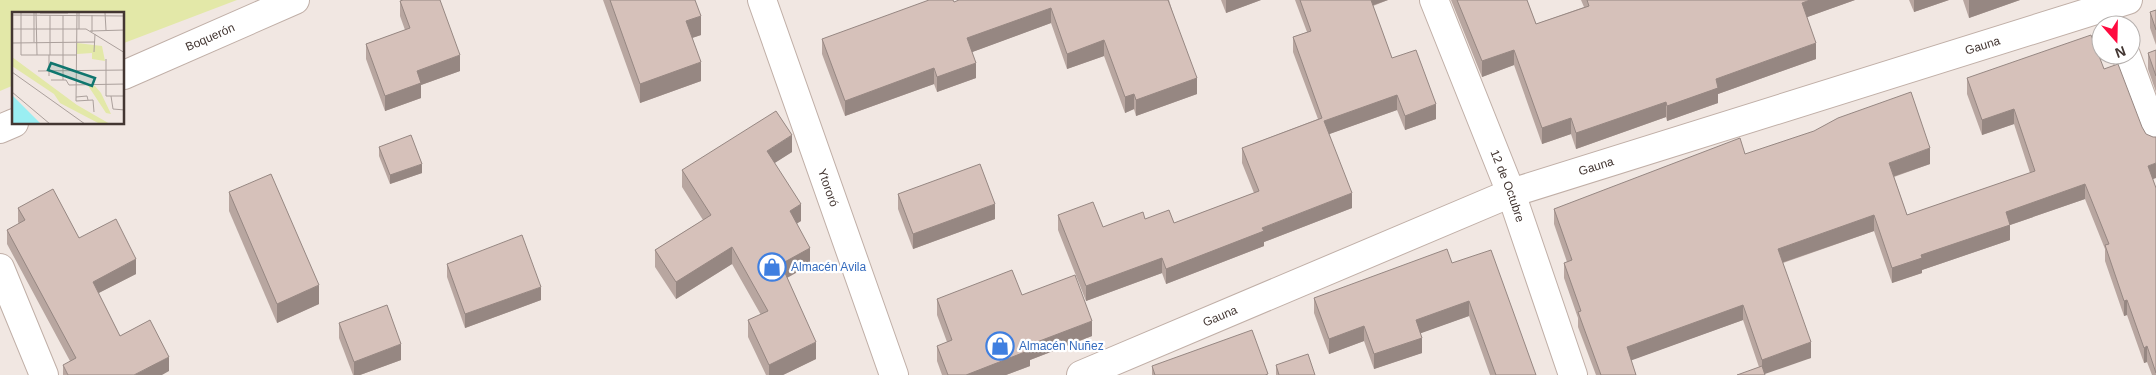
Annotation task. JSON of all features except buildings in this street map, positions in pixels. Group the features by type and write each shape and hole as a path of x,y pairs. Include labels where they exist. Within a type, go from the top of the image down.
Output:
{"street":[{"name":"Boquerón","path":"125,75 295,0"},
{"name":"Ytororó","path":"762,0 894,375"},
{"name":"12 de Octubre","path":"1434,0 1511,193 1573,375"},
{"name":"Gauna","path":"1081,375 1511,193 2114,8"},
{"path":"2130,65 2156,137"},
{"path":"0,130 12,124"},
{"path":"0,268 44,375"}],"green space":[{"path":"0,0 237,0 125,43 125,12 12,12 12,86 0,91"}],"place":[{"name":"Almacén Avila","path":"772,267"},
{"name":"Almacén Nuñez","path":"1000,346"}]}
